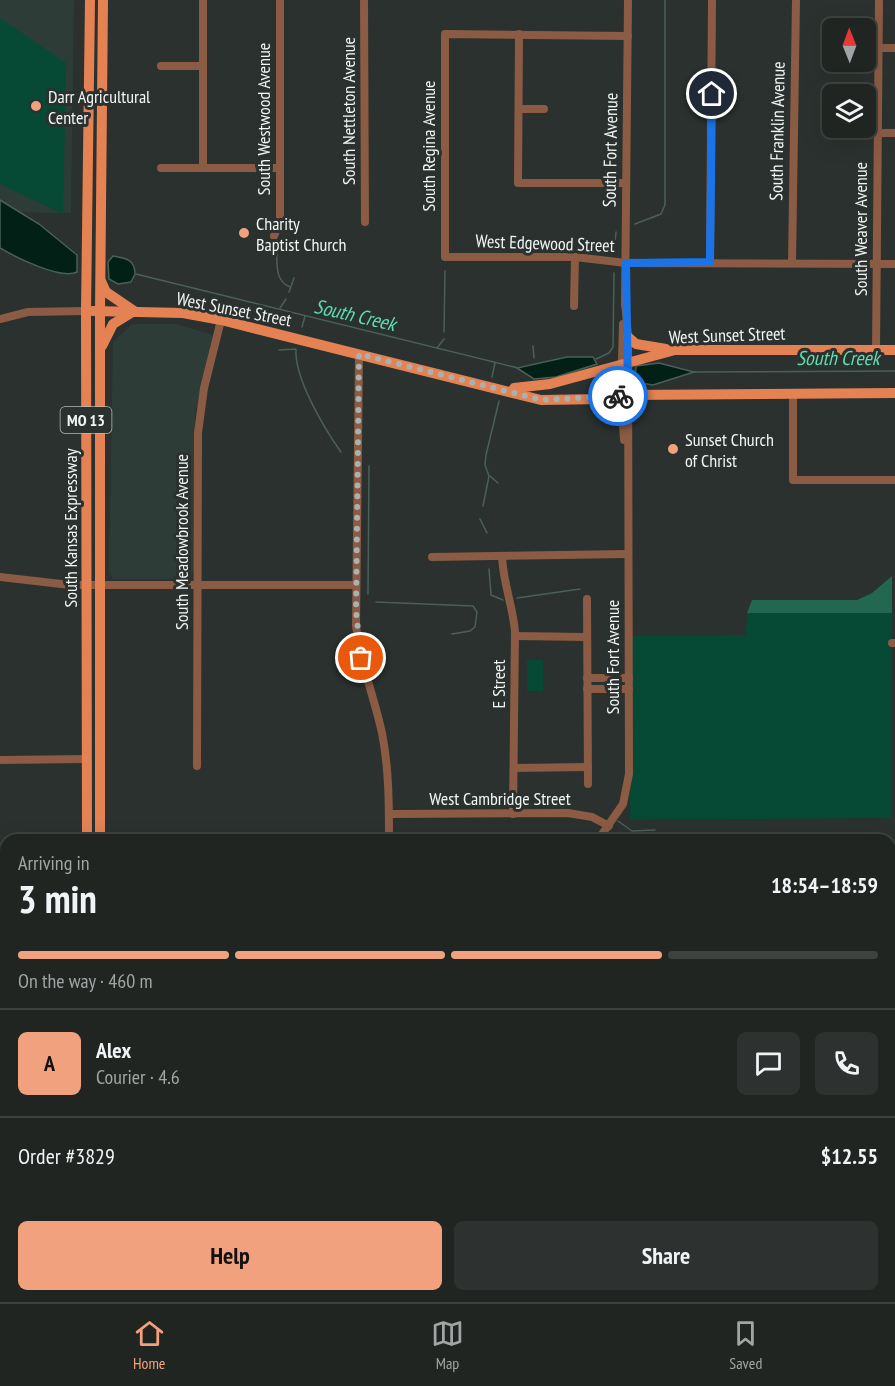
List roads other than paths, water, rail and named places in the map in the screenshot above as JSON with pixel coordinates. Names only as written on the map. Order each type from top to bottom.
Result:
[{"type":"main road","name":"South Kansas Expressway","points":[[87,834],[86,310],[90,0]]},
{"type":"main road","name":"South Kansas Expressway","points":[[100,834],[100,278],[103,0]]},
{"type":"main road","points":[[100,278],[106,292],[134,311],[113,324],[100,351]]},
{"type":"main road","name":"West Sunset Street","points":[[86,310],[183,312],[542,400],[604,399],[625,395],[895,393]]},
{"type":"main road","points":[[628,337],[640,346],[675,350]]},
{"type":"main road","name":"West Sunset Street","points":[[493,387],[525,389],[675,350],[895,350]]},
{"type":"street","points":[[203,0],[204,168]]},
{"type":"street","name":"South Westwood Avenue","points":[[274,236],[280,220],[280,0]]},
{"type":"street","name":"South Nettleton Avenue","points":[[364,0],[365,222]]},
{"type":"street","name":"South Fort Avenue","points":[[603,834],[623,804],[629,784],[625,395],[628,0]]},
{"type":"street","points":[[710,262],[712,0]]},
{"type":"street","name":"South Franklin Avenue","points":[[792,263],[796,0]]},
{"type":"street","name":"South Weaver Avenue","points":[[876,350],[879,0]]},
{"type":"street","name":"South Regina Avenue","points":[[445,257],[445,34],[519,34]]},
{"type":"street","points":[[626,183],[518,183],[519,34],[628,36]]},
{"type":"street","points":[[879,48],[895,48]]},
{"type":"street","points":[[160,66],[203,66]]},
{"type":"street","points":[[519,109],[544,109]]},
{"type":"street","points":[[877,133],[895,133]]},
{"type":"street","points":[[161,168],[280,168]]},
{"type":"street","name":"West Edgewood Street","points":[[445,257],[575,257],[626,263],[895,264]]},
{"type":"street","points":[[574,306],[575,257]]},
{"type":"street","name":"South Fort Avenue","points":[[625,301],[628,337],[625,363]]},
{"type":"street","name":"West Sunset Street","points":[[0,319],[40,311],[86,310]]},
{"type":"street","name":"South Meadowbrook Avenue","points":[[197,766],[199,423],[221,320]]},
{"type":"street","points":[[359,354],[356,585],[358,643],[382,734],[388,776],[389,834]]},
{"type":"street","points":[[793,393],[793,480],[895,480]]},
{"type":"street","points":[[432,557],[628,554]]},
{"type":"street","name":"E Street","points":[[502,556],[503,576],[514,614],[515,636],[513,814]]},
{"type":"street","points":[[0,577],[86,585],[356,585]]},
{"type":"street","points":[[587,599],[588,784]]},
{"type":"street","points":[[515,636],[587,637]]},
{"type":"street","points":[[587,678],[629,678]]},
{"type":"street","points":[[587,689],[629,689]]},
{"type":"street","points":[[0,760],[87,759]]},
{"type":"street","points":[[514,768],[588,767]]},
{"type":"street","name":"West Cambridge Street","points":[[389,814],[581,814],[609,826]]},
{"type":"waterway","points":[[635,224],[661,214],[665,205],[665,0]]},
{"type":"waterway","points":[[614,253],[616,232]]},
{"type":"waterway","points":[[277,246],[279,275],[281,280],[290,287]]},
{"type":"waterway","points":[[444,332],[445,271]]},
{"type":"waterway","points":[[596,359],[609,353],[613,347],[614,273]]},
{"type":"waterway","name":"South Creek","points":[[136,274],[518,368]]},
{"type":"waterway","points":[[289,292],[294,278]]},
{"type":"waterway","points":[[280,308],[286,299]]},
{"type":"waterway","points":[[302,327],[305,316]]},
{"type":"waterway","points":[[437,348],[444,339]]},
{"type":"waterway","points":[[533,346],[534,358]]},
{"type":"waterway","points":[[279,350],[296,349],[300,374],[311,402],[341,452]]},
{"type":"waterway","points":[[492,377],[495,363]]},
{"type":"waterway","name":"South Creek","points":[[692,372],[895,371]]},
{"type":"waterway","points":[[483,506],[489,476],[485,465],[486,455],[499,401]]},
{"type":"waterway","points":[[368,594],[369,466]]},
{"type":"waterway","points":[[490,476],[498,483]]},
{"type":"waterway","points":[[480,519],[487,533]]},
{"type":"waterway","points":[[489,569],[491,595],[503,600]]},
{"type":"waterway","points":[[517,598],[580,589]]},
{"type":"waterway","points":[[376,602],[473,606],[477,612],[475,627],[470,631],[452,634]]},
{"type":"waterway","points":[[618,821],[632,831],[655,830]]},
{"type":"place","name":"Darr Agricultural Center","points":[[36,106]]},
{"type":"place","name":"Charity Baptist Church","points":[[244,233]]},
{"type":"place","name":"Sunset Church of Christ","points":[[673,449]]}]
